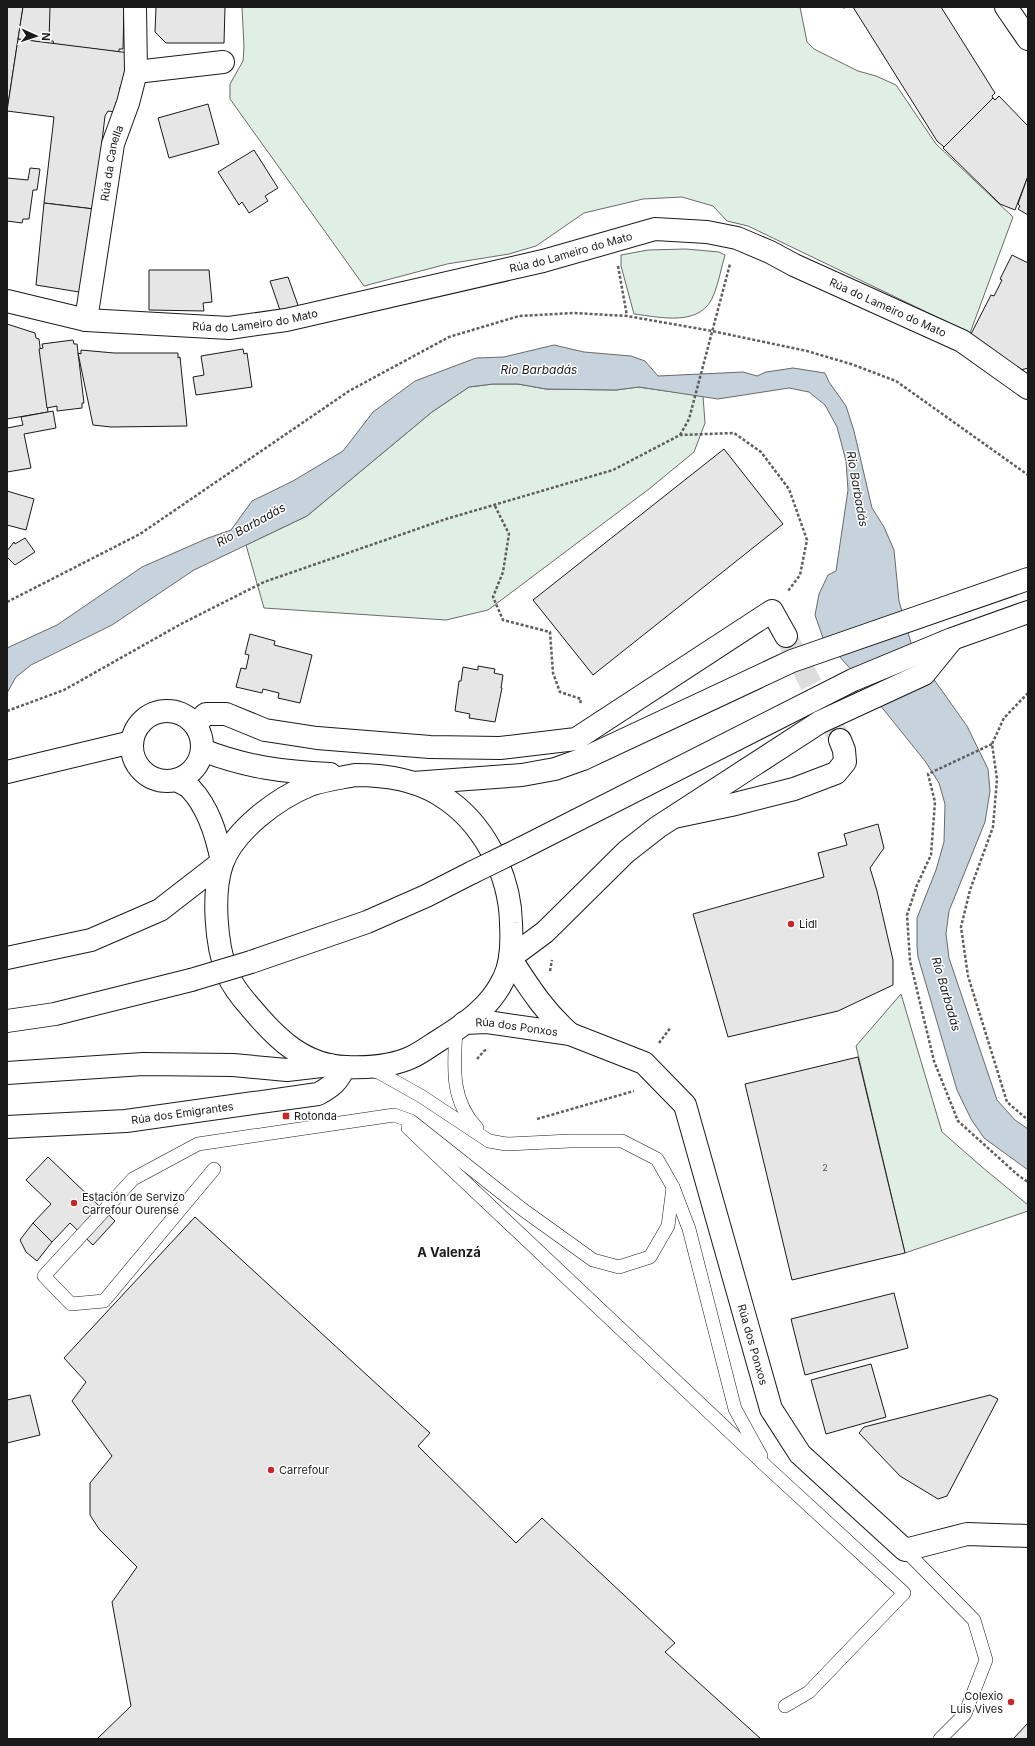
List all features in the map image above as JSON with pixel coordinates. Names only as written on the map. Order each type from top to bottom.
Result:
[{"type":"street","name":"Rúa da Canella","points":[[86,320],[113,144],[128,103],[136,72],[136,7]]},
{"type":"street","points":[[1006,7],[1028,39]]},
{"type":"street","points":[[136,72],[223,62]]},
{"type":"street","name":"Rúa do Lameiro do Mato","points":[[7,301],[86,320],[229,328],[286,320],[535,263],[655,229],[707,232],[736,238],[770,252],[794,265],[962,341],[1027,387]]},
{"type":"street","points":[[413,783],[522,775],[555,769],[583,759],[792,661],[1028,579]]},
{"type":"street","points":[[195,724],[206,714],[226,714],[265,730],[317,738],[430,747],[500,748],[576,739],[772,611],[786,636]]},
{"type":"street","points":[[7,1021],[55,1014],[191,980],[251,962],[367,922],[426,896],[520,850],[853,680],[952,639],[1028,612]]},
{"type":"street","points":[[510,958],[545,932],[626,852],[658,827],[820,722],[924,674],[952,639]]},
{"type":"street","points":[[171,710],[184,715],[195,724],[201,736],[202,750],[198,764],[189,774],[176,780],[162,781],[150,777],[139,768],[132,756],[132,742],[136,729],[145,718],[157,712],[171,710]]},
{"type":"street","points":[[576,739],[583,759]]},
{"type":"street","points":[[674,817],[787,790],[836,773],[845,762],[844,750],[840,740]]},
{"type":"street","points":[[7,772],[132,742]]},
{"type":"street","points":[[7,1073],[143,1064],[233,1065],[287,1070],[390,1064],[414,1056],[460,1027],[486,1006],[505,978],[510,958],[511,903],[503,876],[488,845],[469,817],[440,794],[413,783],[381,775],[355,775],[265,769],[230,761],[202,750]]},
{"type":"street","points":[[7,958],[91,940],[160,910],[222,862],[240,833],[275,803],[311,784],[355,775]]},
{"type":"street","points":[[176,780],[189,787],[210,819],[218,841],[222,862],[217,888],[218,930],[228,974],[244,1000],[268,1029],[287,1046],[305,1057],[346,1066]]},
{"type":"street","name":"Rúa dos Ponxos","points":[[510,958],[539,1003],[552,1018],[570,1034]]},
{"type":"street","name":"Rúa dos Ponxos","points":[[460,1027],[487,1022],[570,1034],[644,1063],[685,1105],[771,1409],[800,1454],[905,1550]]},
{"type":"street","name":"Rúa dos Emigrantes","points":[[7,1127],[126,1121],[318,1094],[330,1087],[340,1077],[346,1066]]},
{"type":"street","points":[[905,1550],[967,1534],[1028,1536]]},
{"type":"lane","points":[[460,1027],[455,1084],[457,1095],[463,1111],[489,1141]]},
{"type":"lane","points":[[346,1066],[380,1073],[421,1096],[489,1141],[506,1144],[570,1141],[622,1141],[657,1159],[673,1187],[689,1229],[735,1409],[767,1467]]},
{"type":"lane","points":[[214,1169],[104,1301],[71,1304],[44,1276],[133,1179],[198,1144],[394,1115],[411,1121],[522,1209],[593,1260],[619,1267],[650,1257],[668,1226],[673,1187]]},
{"type":"lane","points":[[394,1115],[767,1467],[904,1593],[809,1692],[785,1706]]},
{"type":"lane","points":[[905,1550],[974,1620],[986,1660],[965,1714],[940,1739]]},
{"type":"path","points":[[680,435],[689,419],[736,238]]},
{"type":"path","points":[[622,287],[627,316]]},
{"type":"path","points":[[7,602],[140,534],[349,391],[449,337],[519,316],[574,313],[627,316],[712,331],[807,351],[851,364],[896,381],[1028,475]]},
{"type":"path","points":[[7,712],[64,690],[181,624],[264,582],[446,520],[613,470],[680,435],[734,433],[761,452],[789,490],[807,540],[800,575],[772,611]]},
{"type":"path","points":[[495,506],[509,534],[503,572],[493,597],[503,620],[550,632],[553,673],[560,692],[581,699],[576,739]]},
{"type":"path","points":[[1028,692],[1004,718],[992,744],[997,779],[993,827],[970,890],[961,927],[968,976],[1007,1102],[1028,1120]]},
{"type":"path","points":[[992,744],[928,774],[935,802],[931,855],[917,885],[906,915],[910,961],[934,1061],[958,1121],[1019,1176],[1028,1182]]},
{"type":"path","points":[[539,1003],[554,983],[549,974],[558,946],[545,932]]},
{"type":"path","points":[[533,1143],[529,1122],[634,1091],[644,1063],[671,1027]]},
{"type":"path","points":[[455,1084],[470,1086],[470,1071],[477,1058],[484,1051],[490,1048]]},
{"type":"green space","points":[[242,7],[800,7],[807,42],[814,49],[858,71],[876,76],[896,85],[936,144],[1013,217],[970,333],[748,226],[727,221],[713,206],[682,197],[643,199],[584,213],[536,246],[509,254],[447,264],[364,286],[230,99],[230,84],[243,61],[244,47]]},
{"type":"green space","points":[[686,249],[719,252],[725,255],[716,289],[708,305],[700,312],[679,318],[634,314],[621,266],[621,255],[648,250]]},
{"type":"green space","points":[[493,384],[518,384],[546,389],[616,390],[638,387],[703,396],[705,423],[694,452],[649,489],[488,610],[446,620],[264,608],[246,545],[307,516],[432,412],[469,387]]},
{"type":"green space","points":[[901,994],[942,1132],[1028,1205],[1028,1211],[905,1253],[856,1046]]},
{"type":"water","points":[[554,345],[584,352],[631,356],[645,361],[658,376],[743,372],[757,376],[766,372],[793,368],[825,373],[829,382],[846,406],[854,431],[872,508],[884,527],[894,550],[899,601],[913,650],[967,726],[988,769],[990,791],[985,822],[949,911],[946,934],[949,958],[997,1100],[1015,1120],[1028,1129],[1028,1170],[984,1138],[971,1119],[957,1090],[918,957],[917,918],[936,870],[944,842],[945,804],[939,783],[925,761],[855,674],[823,638],[815,615],[819,594],[828,575],[836,571],[848,490],[846,461],[837,427],[825,405],[809,392],[789,388],[718,399],[639,387],[616,390],[546,389],[518,384],[493,384],[469,387],[432,412],[307,516],[194,570],[112,625],[31,665],[16,677],[7,693],[7,648],[57,625],[142,567],[208,538],[231,530],[252,501],[293,481],[343,451],[373,412],[415,381],[476,358],[504,357]]},
{"type":"building","points":[[7,7],[23,7],[7,111]]},
{"type":"building","points":[[23,7],[54,7],[54,44],[18,39]]},
{"type":"building","points":[[50,7],[124,7],[123,49],[119,49],[119,52],[54,44],[53,41],[49,41]]},
{"type":"building","points":[[156,7],[225,7],[224,43],[166,43],[155,32]]},
{"type":"building","points":[[853,7],[941,7],[995,93],[992,96],[993,98],[944,147],[937,141]]},
{"type":"building","points":[[18,39],[130,53],[126,88],[120,87],[118,102],[116,102],[114,112],[108,111],[105,116],[94,209],[44,203],[54,117],[7,111]]},
{"type":"building","points":[[999,96],[1028,126],[1028,176],[1015,210],[1000,204],[943,148],[993,98],[995,100]]},
{"type":"building","points":[[208,104],[219,144],[169,158],[158,118]]},
{"type":"building","points":[[254,150],[278,188],[265,196],[268,201],[249,213],[242,202],[239,205],[218,172]]},
{"type":"building","points":[[30,168],[40,169],[37,190],[33,190],[29,219],[23,219],[22,223],[7,221],[7,178],[28,180]]},
{"type":"building","points":[[1028,176],[1028,215],[1018,209],[1020,206],[1018,204]]},
{"type":"building","points":[[44,203],[94,209],[86,285],[79,292],[36,285]]},
{"type":"building","points":[[1012,255],[1028,263],[1028,368],[1021,370],[972,340],[974,336],[971,334],[991,295],[994,296],[1002,280],[1000,279]]},
{"type":"building","points":[[149,270],[209,270],[212,302],[203,303],[204,311],[149,310]]},
{"type":"building","points":[[288,277],[299,308],[281,313],[270,281]]},
{"type":"building","points":[[7,324],[35,333],[36,338],[39,339],[48,412],[7,419]]},
{"type":"building","points":[[73,340],[74,344],[77,344],[84,403],[82,403],[82,408],[57,411],[57,406],[47,408],[39,349],[43,348],[42,344]]},
{"type":"building","points":[[243,349],[244,354],[247,353],[252,387],[196,395],[193,377],[204,375],[201,356]]},
{"type":"building","points":[[81,350],[114,353],[178,353],[178,358],[180,357],[187,426],[111,427],[93,425],[78,353],[81,354]]},
{"type":"building","points":[[53,411],[56,428],[24,434],[31,468],[7,472],[7,428],[23,425],[21,417]]},
{"type":"building","points":[[724,449],[783,524],[593,675],[533,600]]},
{"type":"building","points":[[7,491],[34,499],[26,530],[7,525]]},
{"type":"building","points":[[25,538],[35,552],[15,565],[7,557],[7,551],[14,542],[15,544]]},
{"type":"building","points":[[250,634],[275,641],[274,645],[312,655],[300,703],[278,698],[279,693],[263,689],[262,693],[236,687],[241,668],[246,669],[249,655],[245,654]]},
{"type":"building","points":[[478,666],[495,669],[494,673],[503,675],[495,722],[469,718],[470,714],[455,711],[459,681],[461,681],[463,667],[478,670]]},
{"type":"building","name":"Lidl","points":[[878,824],[884,848],[870,868],[877,891],[893,960],[893,985],[838,1011],[728,1037],[693,914],[824,877],[818,853],[847,845],[844,834]]},
{"type":"building","points":[[858,1057],[905,1253],[792,1280],[745,1084]]},
{"type":"building","points":[[48,1157],[115,1221],[93,1245],[70,1223],[52,1242],[33,1223],[51,1204],[26,1180]]},
{"type":"building","name":"Carrefour","points":[[195,1217],[430,1433],[418,1446],[516,1543],[542,1518],[675,1643],[665,1652],[761,1739],[97,1739],[131,1706],[112,1602],[137,1567],[99,1529],[90,1515],[90,1483],[112,1456],[72,1401],[86,1382],[64,1358]]},
{"type":"building","points":[[33,1223],[52,1242],[37,1261],[26,1252],[20,1240]]},
{"type":"building","points":[[894,1293],[908,1348],[805,1375],[791,1319]]},
{"type":"building","points":[[871,1364],[886,1417],[826,1434],[811,1380]]},
{"type":"building","points":[[30,1395],[40,1435],[7,1443],[7,1400]]},
{"type":"building","points":[[990,1395],[998,1399],[947,1496],[938,1499],[900,1476],[859,1433],[864,1427]]},
{"type":"building","points":[[1028,1723],[1028,1739],[1013,1739]]},
{"type":"tunnel","points":[[786,636],[840,740]]},
{"type":"place","name":"Lidl","points":[[791,924]]},
{"type":"place","name":"Rotonda","points":[[286,1116]]},
{"type":"place","name":"Estación de Servizo Carrefour Ourense","points":[[74,1203]]},
{"type":"place","name":"Carrefour","points":[[271,1470]]},
{"type":"place","name":"Colexio Luis Vives","points":[[1011,1702]]},
{"type":"district","name":"A Valenzá","points":[[449,1252]]},
{"type":"water label","name":"Rio Barbadás","points":[[539,370]]},
{"type":"water label","name":"Rio Barbadás","points":[[857,489]]},
{"type":"water label","name":"Rio Barbadás","points":[[251,525]]},
{"type":"water label","name":"Río Barbadás","points":[[946,994]]}]
